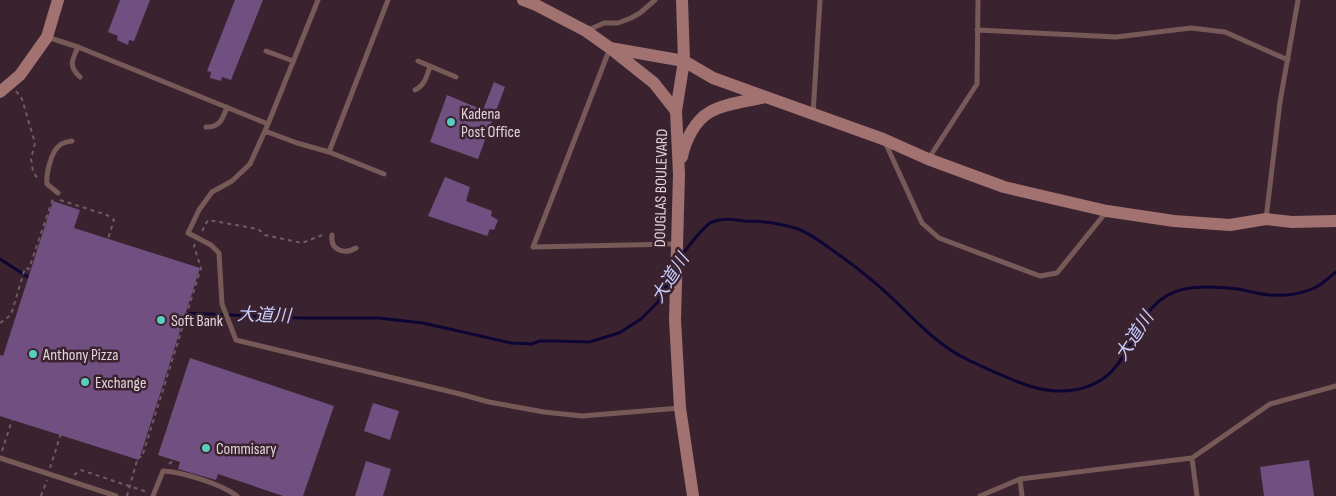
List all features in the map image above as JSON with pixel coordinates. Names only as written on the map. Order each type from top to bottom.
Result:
[{"type":"street","points":[[0,92],[20,75],[47,37],[58,0]]},
{"type":"street","points":[[523,0],[586,31],[610,48],[654,84],[676,110]]},
{"type":"street","name":"DOUGLAS BOULEVARD","points":[[682,0],[684,61],[676,110],[679,174],[674,320],[680,408],[693,496]]},
{"type":"street","points":[[610,48],[684,61],[713,78],[883,139],[928,159],[1004,187],[1107,211],[1174,221],[1230,225],[1266,219],[1292,222],[1336,222]]},
{"type":"street","points":[[679,174],[684,144],[699,121],[710,112],[766,97]]},
{"type":"lane","points":[[318,0],[250,164],[232,181],[212,192],[198,210],[188,233],[211,245],[219,253],[222,304],[236,340],[489,402],[544,412],[582,416],[680,408]]},
{"type":"lane","points":[[329,152],[388,0]]},
{"type":"lane","points":[[586,31],[604,23],[618,23],[631,18],[655,0]]},
{"type":"lane","points":[[813,114],[820,0]]},
{"type":"lane","points":[[928,159],[977,84],[978,0]]},
{"type":"lane","points":[[1266,219],[1280,102],[1298,0]]},
{"type":"lane","points":[[977,30],[1116,37],[1190,28],[1225,32],[1288,60]]},
{"type":"lane","points":[[47,37],[78,47],[268,124]]},
{"type":"lane","points":[[78,47],[71,65],[73,71],[80,77]]},
{"type":"lane","points":[[610,48],[533,248],[676,244]]},
{"type":"lane","points":[[266,51],[293,61]]},
{"type":"lane","points":[[418,61],[456,77]]},
{"type":"lane","points":[[415,90],[425,81],[430,66]]},
{"type":"lane","points":[[206,126],[213,127],[218,124],[227,107]]},
{"type":"lane","points":[[265,131],[329,152],[384,174]]},
{"type":"lane","points":[[883,139],[922,223],[933,233],[939,238],[1040,276],[1057,273],[1107,211]]},
{"type":"lane","points":[[56,192],[47,184],[53,152],[60,144],[72,141]]},
{"type":"lane","points":[[330,234],[335,247],[341,252],[346,253],[356,248]]},
{"type":"lane","points":[[980,496],[1020,479],[1192,458],[1270,404],[1336,386]]},
{"type":"lane","points":[[0,458],[116,496]]},
{"type":"lane","points":[[1192,458],[1197,496]]},
{"type":"lane","points":[[150,494],[163,471],[173,472],[226,488],[237,496]]},
{"type":"lane","points":[[1020,479],[1022,496]]},
{"type":"path","points":[[0,323],[11,315],[25,268],[29,269],[56,192]]},
{"type":"path","points":[[127,496],[138,457],[142,457],[201,268],[194,246],[208,220],[258,229],[265,235],[302,243],[330,234]]},
{"type":"path","points":[[2,452],[12,420]]},
{"type":"path","points":[[42,496],[63,428]]},
{"type":"path","points":[[163,465],[169,464],[174,460]]},
{"type":"path","points":[[66,473],[74,475],[81,470],[150,494]]},
{"type":"building","points":[[120,0],[150,0],[134,41],[129,40],[128,45],[117,40],[118,36],[108,32]]},
{"type":"building","points":[[235,0],[263,0],[231,80],[222,77],[221,81],[210,78],[211,72],[207,71]]},
{"type":"building","points":[[494,82],[505,87],[478,159],[430,142],[447,95],[483,110]]},
{"type":"building","points":[[445,177],[470,187],[466,201],[492,211],[491,216],[498,220],[494,230],[490,229],[487,236],[428,216]]},
{"type":"building","points":[[53,201],[80,210],[74,228],[200,268],[139,460],[0,416],[0,355],[3,356]]},
{"type":"building","points":[[190,358],[334,406],[303,496],[283,496],[218,474],[216,480],[178,469],[180,462],[158,455]]},
{"type":"building","points":[[373,403],[399,411],[390,440],[364,431]]},
{"type":"building","points":[[1309,460],[1314,496],[1264,496],[1260,467]]},
{"type":"building","points":[[366,461],[391,469],[383,496],[355,496]]},
{"type":"waterway","name":"大道川","points":[[682,255],[706,226],[719,220],[765,222],[798,229],[817,239],[864,274],[928,333],[954,352],[1014,381],[1055,391],[1089,386],[1107,375],[1120,361],[1150,310],[1164,297],[1184,289],[1204,287],[1238,289],[1271,295],[1293,294],[1317,287],[1336,272]]},
{"type":"waterway","name":"大道川","points":[[0,259],[31,279]]},
{"type":"waterway","name":"大道川","points":[[182,313],[301,318],[378,318],[423,323],[511,343],[531,344],[540,341],[589,342],[619,333],[641,319],[658,302],[671,276]]},
{"type":"place","name":"Kadena Post Office","points":[[451,122]]},
{"type":"place","name":"Soft Bank","points":[[161,320]]},
{"type":"place","name":"Anthony Pizza","points":[[33,354]]},
{"type":"place","name":"Exchange","points":[[85,382]]},
{"type":"place","name":"Commisary","points":[[206,448]]}]
